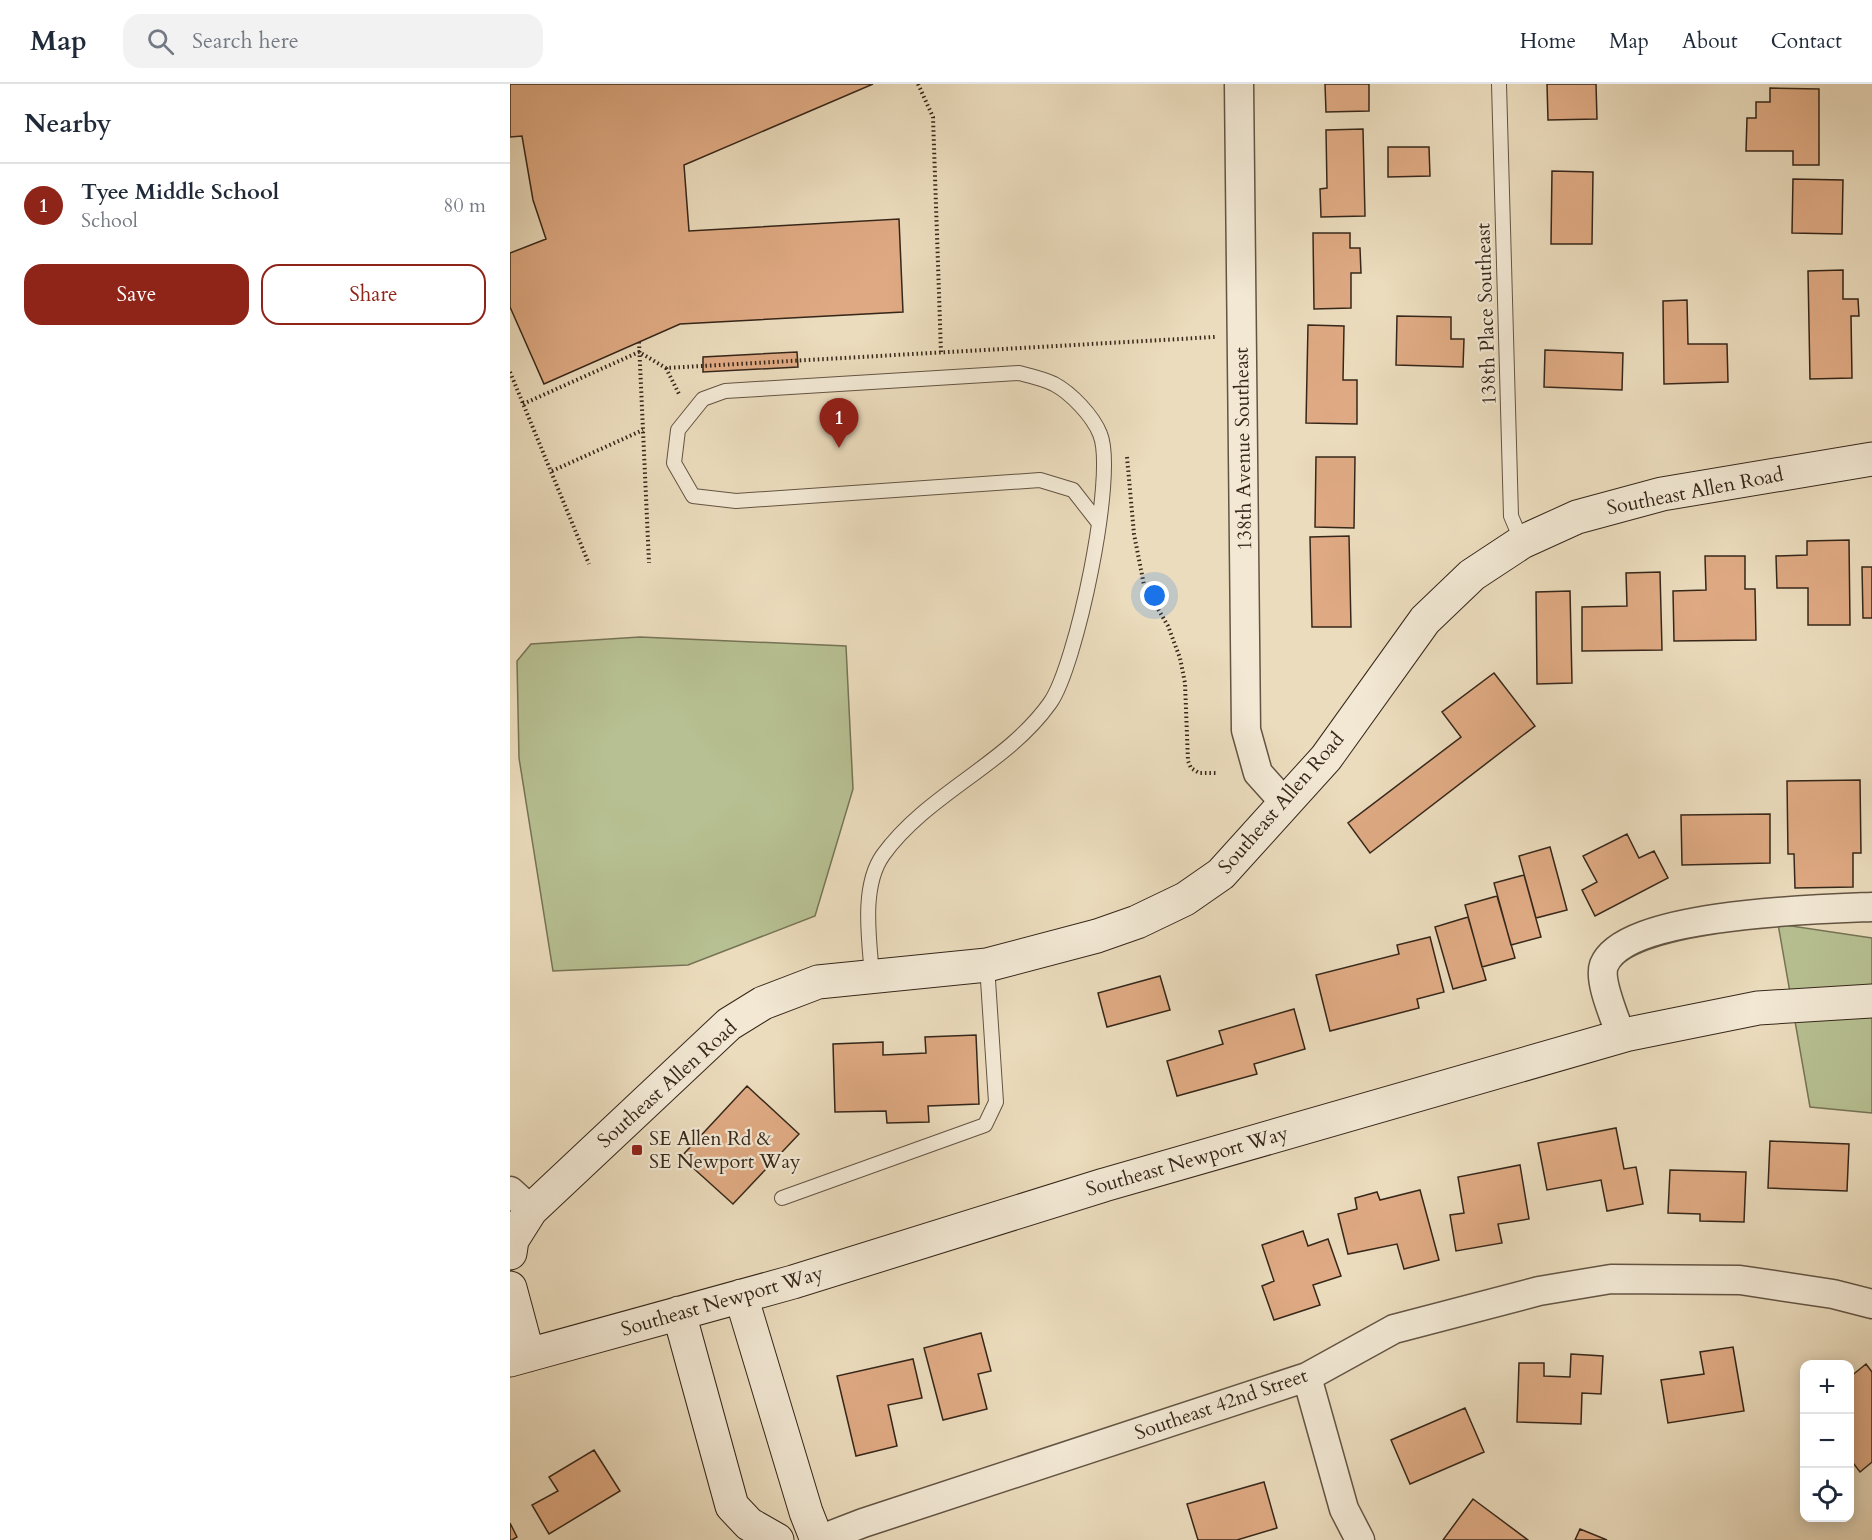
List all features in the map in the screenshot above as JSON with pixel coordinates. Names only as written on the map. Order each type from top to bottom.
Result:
[{"type":"street","name":"138th Avenue Southeast","points":[[1239,84],[1246,730],[1258,773],[1284,802]]},
{"type":"street","name":"Southeast Allen Road","points":[[510,1253],[520,1201],[729,1024],[763,1003],[818,982],[987,965],[1097,936],[1137,922],[1185,899],[1221,874],[1326,758],[1425,620],[1472,575],[1522,542],[1577,517],[1662,494],[1872,459]]},
{"type":"street","points":[[1621,1036],[1604,983],[1604,966],[1619,948],[1679,924],[1780,911],[1872,907]]},
{"type":"street","name":"Southeast Newport Way","points":[[519,1357],[741,1296],[1104,1185],[1621,1036],[1758,1008],[1872,1001]]},
{"type":"street","name":"Southeast 42nd Street","points":[[818,1540],[863,1523],[1307,1377],[1394,1329],[1539,1291],[1611,1279],[1740,1280],[1833,1294],[1872,1304]]},
{"type":"street","points":[[510,1288],[519,1357]]},
{"type":"street","points":[[741,1296],[803,1501],[818,1540]]},
{"type":"street","points":[[679,1313],[732,1506],[729,1540]]},
{"type":"street","points":[[1307,1377],[1344,1509],[1360,1540]]},
{"type":"street","points":[[732,1506],[748,1524],[777,1540]]},
{"type":"lane","name":"138th Place Southeast","points":[[1499,84],[1511,516],[1522,542]]},
{"type":"lane","points":[[872,975],[868,896],[882,856],[920,815],[1018,740],[1051,701],[1068,665],[1096,548],[1105,470],[1100,434],[1082,408],[1055,384],[1019,373],[725,391],[703,399],[678,430],[674,463],[693,496],[735,501],[1040,480],[1073,490],[1098,522]]},
{"type":"lane","points":[[782,1198],[985,1125],[996,1102],[987,965]]},
{"type":"path","points":[[918,84],[933,117],[941,353]]},
{"type":"path","points":[[666,368],[1194,338]]},
{"type":"path","points":[[639,342],[649,563]]},
{"type":"path","points":[[639,352],[666,368],[679,394]]},
{"type":"path","points":[[523,404],[639,352]]},
{"type":"path","points":[[510,372],[589,564]]},
{"type":"path","points":[[552,471],[643,430]]},
{"type":"path","points":[[1127,455],[1134,534],[1143,585],[1168,626],[1180,658],[1185,683],[1188,761],[1191,768],[1199,773],[1217,773]]},
{"type":"green space","points":[[640,637],[846,646],[853,789],[815,916],[688,965],[553,971],[519,758],[517,661],[531,644]]},
{"type":"green space","points":[[1778,924],[1872,938],[1872,1113],[1810,1107]]},
{"type":"building","points":[[510,84],[873,84],[684,165],[689,231],[899,219],[903,312],[680,324],[544,384],[510,307],[510,253],[546,239],[533,200],[522,136],[510,137]]},
{"type":"building","points":[[1325,84],[1369,84],[1369,111],[1326,112]]},
{"type":"building","points":[[1547,84],[1596,84],[1597,119],[1548,120]]},
{"type":"building","points":[[1770,88],[1819,89],[1819,165],[1793,165],[1793,151],[1746,151],[1747,118],[1756,118],[1756,102],[1770,102]]},
{"type":"building","points":[[1363,129],[1365,216],[1321,217],[1320,189],[1327,188],[1326,130]]},
{"type":"building","points":[[1388,147],[1429,147],[1430,176],[1388,177]]},
{"type":"building","points":[[1552,171],[1593,172],[1592,244],[1551,244]]},
{"type":"building","points":[[1793,179],[1843,180],[1842,234],[1792,233]]},
{"type":"building","points":[[1313,233],[1350,233],[1350,248],[1360,248],[1361,273],[1351,273],[1351,308],[1314,309]]},
{"type":"building","points":[[1843,270],[1843,299],[1858,299],[1859,316],[1851,316],[1852,378],[1810,379],[1808,271]]},
{"type":"building","points":[[1687,300],[1688,344],[1727,344],[1728,382],[1664,384],[1663,301]]},
{"type":"building","points":[[1397,316],[1451,317],[1451,339],[1464,339],[1463,367],[1396,365]]},
{"type":"building","points":[[1308,325],[1344,326],[1343,380],[1357,380],[1357,424],[1306,423]]},
{"type":"building","points":[[1545,350],[1623,353],[1622,390],[1544,387]]},
{"type":"building","points":[[797,352],[798,367],[703,372],[703,357]]},
{"type":"building","points":[[1316,457],[1355,457],[1354,528],[1315,527]]},
{"type":"building","points":[[1349,536],[1351,627],[1312,627],[1310,537]]},
{"type":"building","points":[[1849,540],[1850,625],[1808,625],[1808,588],[1777,588],[1776,556],[1807,555],[1807,541]]},
{"type":"building","points":[[1705,556],[1745,556],[1745,589],[1755,589],[1756,640],[1674,641],[1673,591],[1706,590]]},
{"type":"building","points":[[1862,567],[1872,567],[1872,618],[1863,618]]},
{"type":"building","points":[[1660,572],[1662,650],[1582,651],[1582,607],[1627,606],[1626,573]]},
{"type":"building","points":[[1570,591],[1572,683],[1537,684],[1536,592]]},
{"type":"building","points":[[1494,673],[1535,726],[1370,853],[1348,823],[1461,737],[1442,712]]},
{"type":"building","points":[[1860,780],[1861,853],[1853,853],[1853,887],[1795,888],[1794,854],[1788,854],[1787,781]]},
{"type":"building","points":[[1770,814],[1770,863],[1682,865],[1681,815]]},
{"type":"building","points":[[1627,834],[1639,858],[1654,851],[1668,878],[1595,916],[1582,890],[1597,882],[1583,856]]},
{"type":"building","points":[[1550,847],[1567,910],[1536,918],[1519,856]]},
{"type":"building","points":[[1524,875],[1541,937],[1511,945],[1494,883]]},
{"type":"building","points":[[1497,896],[1515,958],[1482,967],[1465,905]]},
{"type":"building","points":[[1468,917],[1486,980],[1453,989],[1435,927]]},
{"type":"building","points":[[1430,937],[1444,992],[1417,999],[1419,1008],[1330,1031],[1316,975],[1399,954],[1397,945]]},
{"type":"building","points":[[1160,976],[1170,1010],[1107,1027],[1098,993]]},
{"type":"building","points":[[1294,1009],[1305,1049],[1254,1064],[1257,1074],[1177,1096],[1167,1061],[1223,1044],[1219,1031]]},
{"type":"building","points":[[976,1035],[979,1104],[928,1106],[929,1122],[887,1123],[886,1111],[835,1112],[833,1044],[883,1042],[883,1055],[926,1053],[925,1037]]},
{"type":"building","points":[[747,1086],[799,1134],[733,1204],[681,1157]]},
{"type":"building","points":[[1616,1128],[1624,1169],[1636,1167],[1643,1204],[1607,1211],[1601,1180],[1547,1190],[1538,1143]]},
{"type":"building","points":[[1770,1141],[1849,1144],[1847,1191],[1768,1188]]},
{"type":"building","points":[[1520,1165],[1529,1219],[1498,1224],[1502,1243],[1456,1251],[1450,1215],[1464,1213],[1458,1177]]},
{"type":"building","points":[[1670,1170],[1746,1172],[1744,1222],[1700,1221],[1700,1214],[1668,1213]]},
{"type":"building","points":[[1420,1190],[1439,1260],[1404,1269],[1397,1244],[1348,1254],[1338,1214],[1357,1209],[1355,1198],[1377,1192],[1380,1200]]},
{"type":"building","points":[[1303,1231],[1308,1246],[1328,1239],[1341,1276],[1313,1285],[1320,1305],[1274,1320],[1262,1286],[1274,1281],[1262,1245]]},
{"type":"building","points":[[981,1333],[991,1371],[978,1374],[987,1409],[943,1420],[924,1348]]},
{"type":"building","points":[[1733,1347],[1744,1411],[1668,1423],[1661,1380],[1704,1374],[1700,1352]]},
{"type":"building","points":[[1571,1354],[1603,1356],[1601,1394],[1582,1393],[1581,1424],[1517,1422],[1519,1363],[1544,1363],[1544,1376],[1570,1377]]},
{"type":"building","points":[[913,1359],[922,1398],[888,1405],[897,1446],[856,1456],[837,1376]]},
{"type":"building","points":[[1866,1364],[1872,1372],[1872,1462],[1860,1472],[1854,1464],[1854,1374]]},
{"type":"building","points":[[1465,1408],[1484,1452],[1410,1484],[1391,1440]]},
{"type":"building","points":[[594,1450],[620,1491],[549,1534],[532,1505],[558,1491],[549,1477]]},
{"type":"building","points":[[1264,1482],[1277,1528],[1237,1540],[1198,1540],[1187,1504]]},
{"type":"building","points":[[1473,1499],[1528,1540],[1443,1540]]},
{"type":"building","points":[[510,1523],[517,1537],[512,1540],[510,1540]]},
{"type":"building","points":[[1580,1529],[1607,1540],[1575,1540]]},
{"type":"place","name":"Tyee Middle School","points":[[839,448]]},
{"type":"place","name":"SE Allen Rd & SE Newport Way","points":[[637,1150]]}]
